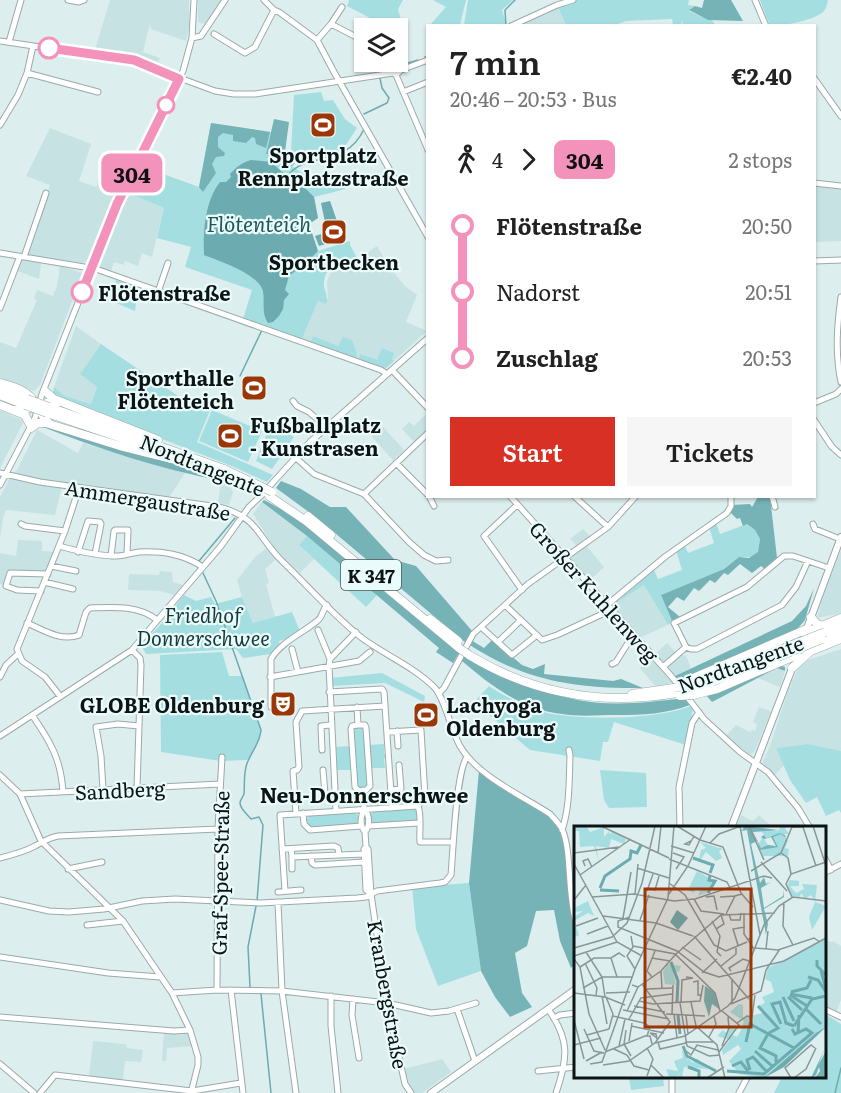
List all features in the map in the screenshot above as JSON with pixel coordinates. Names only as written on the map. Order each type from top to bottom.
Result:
[{"type":"highway","points":[[3,390],[35,393],[45,389]]},
{"type":"highway","name":"K 347","points":[[45,389],[50,397],[60,402],[152,438],[177,452]]},
{"type":"highway","name":"Nordtangente","points":[[3,390],[26,402],[265,491]]},
{"type":"highway","points":[[24,391],[30,395],[44,418],[50,423]]},
{"type":"highway","points":[[14,410],[27,410],[49,402],[60,402]]},
{"type":"highway","points":[[0,405],[25,415],[29,428],[38,423],[50,423]]},
{"type":"highway","name":"Nordtangente","points":[[48,410],[224,469],[265,491],[317,523],[470,653],[520,675],[562,688],[605,694],[654,694]]},
{"type":"highway","name":"K 347","points":[[50,423],[120,446],[176,460],[185,460]]},
{"type":"highway","points":[[811,617],[823,632]]},
{"type":"highway","points":[[806,631],[823,632],[841,618]]},
{"type":"highway","name":"Nordtangente","points":[[688,688],[736,668],[779,657],[823,632],[841,625]]},
{"type":"highway","name":"K 347","points":[[797,655],[779,657],[717,689],[688,688],[676,691],[659,688],[654,694],[664,699],[676,691],[688,688],[806,631]]},
{"type":"highway","name":"Nordtangente","points":[[823,632],[841,632]]},
{"type":"highway","points":[[792,636],[811,651]]},
{"type":"highway","points":[[779,657],[791,670],[811,651],[841,639]]},
{"type":"main road","points":[[732,826],[841,538]]},
{"type":"main road","points":[[431,1093],[574,990]]},
{"type":"street","points":[[9,42],[21,0]]},
{"type":"street","points":[[68,0],[81,2],[84,0]]},
{"type":"street","points":[[0,485],[3,473],[29,428],[38,407],[117,204],[179,79],[192,38],[194,0]]},
{"type":"street","points":[[192,38],[199,38],[225,0]]},
{"type":"street","points":[[264,0],[274,10],[317,40],[426,233]]},
{"type":"street","points":[[516,24],[573,0]]},
{"type":"street","points":[[755,0],[765,24]]},
{"type":"street","points":[[317,40],[342,7]]},
{"type":"street","points":[[214,34],[245,53],[255,47],[274,10]]},
{"type":"street","points":[[331,24],[354,36]]},
{"type":"street","points":[[0,41],[134,60],[215,91],[245,95],[390,73],[396,75],[426,143]]},
{"type":"street","points":[[0,123],[18,95],[27,73],[33,46]]},
{"type":"street","points":[[396,75],[426,61]]},
{"type":"street","points":[[27,73],[98,92]]},
{"type":"street","points":[[816,82],[841,116]]},
{"type":"street","points":[[403,92],[426,83]]},
{"type":"street","points":[[816,183],[841,186]]},
{"type":"street","points":[[0,308],[46,193]]},
{"type":"street","points":[[0,253],[91,268],[390,372],[426,406]]},
{"type":"street","points":[[816,261],[841,260]]},
{"type":"street","points":[[158,292],[168,263]]},
{"type":"street","points":[[841,297],[836,360],[841,382]]},
{"type":"street","points":[[0,736],[132,650],[295,457],[426,340]]},
{"type":"street","points":[[816,402],[836,394],[841,389]]},
{"type":"street","points":[[422,402],[426,399]]},
{"type":"street","points":[[293,401],[326,427]]},
{"type":"street","points":[[816,423],[832,447],[841,455]]},
{"type":"street","points":[[364,494],[426,435]]},
{"type":"street","points":[[295,457],[314,474],[364,494],[369,502],[416,549],[436,561],[448,560]]},
{"type":"street","points":[[396,463],[426,494]]},
{"type":"street","name":"Ammergaustraße","points":[[3,473],[40,482],[219,507],[244,516],[256,527],[278,557],[356,632],[432,685],[439,693]]},
{"type":"street","points":[[60,696],[45,677],[22,662],[18,654],[19,644],[65,531],[79,488]]},
{"type":"street","points":[[429,498],[434,506]]},
{"type":"street","name":"Großer Kuhlenweg","points":[[512,498],[663,667],[699,712],[728,741],[768,772],[798,808],[809,826]]},
{"type":"street","points":[[575,498],[608,527]]},
{"type":"street","points":[[574,914],[566,843],[562,830],[550,814],[488,775],[467,757],[454,735],[439,693],[444,688],[467,644],[481,627],[522,590],[608,527],[634,498]]},
{"type":"street","points":[[505,605],[542,640],[557,635],[609,608],[666,556],[727,513],[731,506],[731,498]]},
{"type":"street","points":[[773,498],[775,507]]},
{"type":"street","points":[[517,505],[484,536],[522,590]]},
{"type":"street","points":[[78,552],[88,521],[100,522],[95,554]]},
{"type":"street","points":[[21,524],[65,531]]},
{"type":"street","points":[[813,524],[815,529],[841,538]]},
{"type":"street","points":[[111,556],[116,530],[128,530],[127,554]]},
{"type":"street","points":[[59,546],[78,552],[111,556],[144,552],[173,554],[189,558],[202,567]]},
{"type":"street","points":[[808,561],[793,592],[777,608],[697,649],[686,647],[674,623],[747,587],[784,556],[790,555],[808,561],[829,568]]},
{"type":"street","points":[[51,566],[76,571]]},
{"type":"street","points":[[41,591],[17,590],[6,586],[10,573],[48,574]]},
{"type":"street","points":[[44,582],[73,589]]},
{"type":"street","points":[[271,707],[269,663],[274,654],[320,620],[327,605]]},
{"type":"street","points":[[27,623],[53,635],[74,637],[79,635],[86,612],[90,608],[140,610],[157,620]]},
{"type":"street","points":[[498,642],[521,620]]},
{"type":"street","points":[[481,627],[512,655],[537,635]]},
{"type":"street","points":[[318,630],[330,659],[330,725],[336,811]]},
{"type":"street","points":[[330,659],[356,632]]},
{"type":"street","points":[[612,664],[616,662],[633,635]]},
{"type":"street","points":[[663,667],[686,647]]},
{"type":"street","points":[[292,649],[298,672]]},
{"type":"street","points":[[132,650],[141,661],[137,788]]},
{"type":"street","points":[[270,677],[359,661],[370,652]]},
{"type":"street","points":[[0,677],[6,665],[18,654]]},
{"type":"street","points":[[329,692],[382,689],[384,692],[392,808]]},
{"type":"street","points":[[296,814],[293,771],[298,767],[296,722],[302,711],[385,706]]},
{"type":"street","points":[[357,707],[358,724]]},
{"type":"street","points":[[680,826],[679,787],[692,723],[699,712]]},
{"type":"street","points":[[32,715],[60,762],[63,792]]},
{"type":"street","points":[[103,790],[96,727],[118,724],[140,726]]},
{"type":"street","points":[[358,724],[365,725],[367,737],[370,786],[369,789],[363,790],[356,790],[354,778],[351,729],[352,726],[358,724]]},
{"type":"street","points":[[322,750],[321,726],[330,725]]},
{"type":"street","points":[[301,890],[282,891],[280,815],[418,806],[425,797],[421,730],[387,732]]},
{"type":"street","points":[[397,731],[398,746]]},
{"type":"street","points":[[562,830],[568,798],[569,750]]},
{"type":"street","name":"Graf-Spee-Straße","points":[[217,990],[218,829],[222,757]]},
{"type":"street","points":[[0,900],[62,912],[152,900],[278,903],[366,897],[377,891],[445,882],[451,875],[463,762],[467,757]]},
{"type":"street","points":[[391,790],[400,789],[399,765]]},
{"type":"street","points":[[323,770],[325,794],[334,794]]},
{"type":"street","points":[[0,775],[20,794],[41,841],[123,921],[172,993],[190,1030],[198,1056],[191,1092]]},
{"type":"street","name":"Sandberg","points":[[20,794],[220,784]]},
{"type":"street","points":[[363,790],[364,810],[368,814],[369,826]]},
{"type":"street","points":[[418,806],[421,817],[420,842],[453,842]]},
{"type":"street","name":"Kranbergstraße","points":[[364,810],[360,815],[368,849],[387,1003],[403,1077],[411,1093]]},
{"type":"street","points":[[303,813],[304,824],[310,830],[363,829],[369,826],[419,823]]},
{"type":"street","points":[[0,858],[22,852],[38,845],[41,841],[58,836],[218,829]]},
{"type":"street","points":[[282,849],[336,846],[339,849],[339,855]]},
{"type":"street","name":"Kranbergstraße","points":[[366,847],[364,854],[366,890],[372,894]]},
{"type":"street","points":[[291,849],[292,870]]},
{"type":"street","points":[[292,857],[364,854]]},
{"type":"street","points":[[310,856],[315,865],[364,862]]},
{"type":"street","points":[[826,859],[831,870]]},
{"type":"street","points":[[68,869],[102,862]]},
{"type":"street","points":[[826,872],[841,864]]},
{"type":"street","points":[[278,903],[282,991],[296,1093]]},
{"type":"street","points":[[87,925],[123,921]]},
{"type":"street","points":[[0,957],[101,972],[160,977]]},
{"type":"street","points":[[172,993],[217,990],[282,991],[387,1003],[431,1013],[457,1010],[476,1003]]},
{"type":"street","points":[[231,990],[243,1093]]},
{"type":"street","points":[[331,996],[331,1026],[338,1093]]},
{"type":"street","points":[[353,999],[352,1015],[359,1058]]},
{"type":"street","points":[[548,1009],[562,1032],[565,1044],[565,1067],[556,1093]]},
{"type":"street","points":[[457,1010],[475,1060]]},
{"type":"street","points":[[826,1010],[841,1017]]},
{"type":"street","points":[[554,1018],[574,1013]]},
{"type":"street","points":[[0,1017],[174,1031],[190,1030]]},
{"type":"street","points":[[0,1064],[34,1093]]},
{"type":"street","points":[[538,1071],[574,1067]]},
{"type":"street","points":[[40,1093],[55,1076],[191,1092],[241,1083]]},
{"type":"street","points":[[739,1093],[747,1078]]},
{"type":"shaded area","points":[[110,0],[189,0],[189,26],[186,41],[151,29],[150,23],[143,52],[160,58],[157,65],[120,52],[95,50]]},
{"type":"shaded area","points":[[198,0],[221,0],[205,24],[198,22]]},
{"type":"shaded area","points":[[704,0],[731,0],[743,21],[708,20],[689,10],[695,6],[702,8]]},
{"type":"shaded area","points":[[557,5],[566,24],[519,24]]},
{"type":"shaded area","points":[[274,119],[289,122],[285,152],[298,160],[292,166],[278,156],[266,154]]},
{"type":"shaded area","points":[[211,123],[270,132],[266,148],[256,144],[255,138],[252,137],[246,143],[233,141],[233,135],[223,133],[218,137],[218,147],[225,153],[224,156],[216,157],[212,164],[216,173],[203,192],[199,187]]},
{"type":"shaded area","points":[[50,128],[91,144],[79,181],[96,187],[105,166],[125,173],[88,261],[81,263],[42,257],[39,279],[15,270],[20,256],[24,257],[50,185],[26,176]]},
{"type":"shaded area","points":[[816,186],[841,189],[841,241],[816,242]]},
{"type":"shaded area","points":[[128,193],[164,208],[152,257],[142,253],[138,266],[125,261],[124,265],[114,262],[111,271],[100,268],[99,262]]},
{"type":"shaded area","points":[[377,246],[390,268],[404,285],[417,295],[406,322],[426,332],[386,368],[302,339],[318,301],[328,299],[327,282],[331,272],[336,265],[345,260],[357,260]]},
{"type":"shaded area","points":[[60,266],[83,273],[40,385],[34,391],[0,378],[0,342],[16,348],[37,300],[34,299],[37,290],[53,296]]},
{"type":"shaded area","points":[[76,326],[101,344],[80,374],[97,387],[91,404],[65,396],[54,387]]},
{"type":"shaded area","points":[[0,410],[24,421],[0,468]]},
{"type":"shaded area","points":[[426,414],[426,434],[416,444],[402,429],[409,422],[414,426]]},
{"type":"shaded area","points":[[38,425],[187,463],[222,479],[221,481],[151,464]]},
{"type":"shaded area","points":[[383,427],[404,450],[393,460],[372,437]]},
{"type":"shaded area","points":[[37,430],[78,453],[83,443],[185,473],[168,499],[62,486],[55,515],[6,510],[0,539],[0,497],[9,479],[17,470]]},
{"type":"shaded area","points":[[221,481],[232,483],[230,487],[233,492],[229,505],[218,503]]},
{"type":"shaded area","points":[[281,481],[301,489],[330,507],[346,507],[395,560],[416,566],[473,632],[466,643],[317,518],[276,488]]},
{"type":"shaded area","points":[[757,498],[770,498],[777,558],[765,569],[761,566],[752,573],[740,564],[728,575],[724,573],[715,583],[710,580],[699,591],[694,588],[684,601],[677,597],[668,607],[680,617],[672,621],[661,595],[724,569],[739,557],[749,558],[758,552],[760,539],[755,530],[747,524],[743,526],[740,518],[737,519],[730,512],[732,505],[750,504],[752,507]]},
{"type":"shaded area","points":[[264,500],[296,517],[314,531],[459,653],[453,663],[436,652],[439,648],[307,536],[262,502]]},
{"type":"shaded area","points":[[262,502],[307,536],[299,545],[314,559],[300,573],[281,555],[265,569],[269,583],[266,584],[275,617],[253,623],[237,580],[256,556],[272,544],[253,514]]},
{"type":"shaded area","points":[[583,529],[593,539],[585,544],[604,567],[587,583],[566,558],[579,548],[570,539]]},
{"type":"shaded area","points":[[18,540],[42,541],[42,551],[57,552],[48,574],[10,573],[6,586],[0,584],[0,553],[16,556]]},
{"type":"shaded area","points":[[841,550],[841,613],[817,618],[822,599]]},
{"type":"shaded area","points":[[160,571],[172,572],[173,582],[183,585],[174,595],[160,591],[128,590],[129,574],[159,575]]},
{"type":"shaded area","points":[[644,585],[668,625],[639,638],[612,606]]},
{"type":"shaded area","points":[[814,588],[805,620],[794,633],[679,681],[675,676],[792,621],[806,606]]},
{"type":"shaded area","points":[[471,640],[484,648],[492,640],[522,665],[533,669],[545,664],[544,674],[613,681],[621,679],[643,688],[595,687],[552,680],[510,667],[489,657],[468,644]]},
{"type":"shaded area","points":[[667,643],[675,652],[686,656],[691,668],[675,676],[679,681],[656,687],[640,668]]},
{"type":"shaded area","points":[[841,649],[841,751],[808,744],[776,748],[784,765],[774,776],[762,763],[798,668],[802,662]]},
{"type":"shaded area","points":[[464,656],[534,687],[578,700],[618,703],[685,698],[690,705],[663,712],[636,715],[576,715],[548,712],[521,702],[496,688],[462,661]]},
{"type":"shaded area","points":[[778,665],[785,667],[785,671],[777,668],[712,702],[706,695]]},
{"type":"shaded area","points":[[777,668],[785,671],[780,687],[758,678]]},
{"type":"shaded area","points":[[759,707],[771,711],[755,751],[750,755],[726,736],[736,725],[750,732],[755,731],[757,724],[753,722]]},
{"type":"shaded area","points":[[479,770],[550,815],[557,824],[565,843],[574,921],[574,965],[571,968],[560,941],[554,910],[536,911],[527,946],[515,953],[522,993],[532,1007],[510,1017],[495,997],[481,971],[469,883]]},
{"type":"shaded area","points":[[741,815],[753,821],[759,815],[770,825],[769,826],[736,826]]},
{"type":"shaded area","points":[[826,941],[835,942],[841,946],[841,1000],[836,1013],[826,1008]]},
{"type":"shaded area","points":[[164,1030],[190,1030],[195,1046],[167,1048],[166,1061],[162,1061]]},
{"type":"shaded area","points":[[93,1041],[126,1044],[127,1048],[143,1050],[141,1062],[125,1061],[123,1080],[89,1076]]},
{"type":"shaded area","points":[[442,1059],[451,1072],[422,1093],[415,1093],[404,1069]]},
{"type":"green space","points":[[349,0],[403,0],[398,9],[400,18],[370,18],[347,6]]},
{"type":"green space","points":[[433,0],[466,0],[460,24],[431,24],[446,7]]},
{"type":"green space","points":[[468,0],[513,0],[502,10],[506,23],[504,24],[464,24]]},
{"type":"green space","points":[[575,0],[689,0],[688,5],[695,6],[689,11],[712,20],[714,24],[683,24],[682,20],[681,24],[673,24],[672,19],[626,21],[618,24],[566,24],[557,5]]},
{"type":"green space","points":[[760,0],[828,0],[827,6],[817,16],[787,24],[769,24]]},
{"type":"green space","name":"Sportplatz Rennplatzstraße","points":[[321,92],[324,101],[333,100],[345,119],[357,128],[342,151],[322,157],[303,158],[291,151],[294,95]]},
{"type":"green space","points":[[211,123],[271,132],[266,154],[278,156],[312,180],[340,174],[346,189],[314,197],[318,218],[309,224],[318,251],[350,241],[357,258],[336,264],[328,271],[324,284],[327,302],[326,304],[318,301],[302,339],[243,319],[252,290],[185,267],[191,247],[157,238],[164,208],[128,193],[141,166],[199,187]]},
{"type":"green space","points":[[116,280],[138,288],[135,311],[109,300]]},
{"type":"green space","points":[[313,336],[338,346],[343,337],[352,340],[357,354],[356,358],[311,342]]},
{"type":"green space","points":[[101,344],[193,406],[203,404],[211,408],[197,442],[273,475],[267,482],[52,396],[54,387],[65,396],[91,404],[97,387],[80,374]]},
{"type":"green space","points":[[382,348],[394,353],[392,359],[394,361],[386,368],[359,359],[360,354],[377,360]]},
{"type":"green space","name":"Fußballplatz - Kunstrasen","points":[[212,410],[262,431],[248,462],[199,441]]},
{"type":"green space","points":[[270,425],[294,437],[272,469],[256,461]]},
{"type":"green space","points":[[716,523],[720,534],[747,524],[755,530],[760,539],[758,552],[753,557],[739,557],[724,569],[661,595],[672,621],[668,625],[644,585],[612,606],[654,570],[658,579],[682,570],[676,550],[684,544],[688,553],[714,543],[709,527]]},
{"type":"green space","points":[[307,536],[377,595],[366,607],[299,545]]},
{"type":"green space","name":"Friedhof Donnerschwee","points":[[184,595],[196,601],[211,597],[215,604],[242,597],[253,623],[292,612],[300,631],[291,638],[279,641],[280,648],[271,654],[243,658],[236,649],[146,654],[141,645]]},
{"type":"green space","points":[[222,652],[229,676],[243,676],[261,729],[260,739],[248,760],[221,761],[161,752],[160,655]]},
{"type":"green space","points":[[382,673],[425,696],[424,702],[385,683],[331,686],[330,678]]},
{"type":"green space","points":[[489,686],[533,709],[573,716],[615,718],[676,711],[691,706],[693,709],[686,745],[614,722],[608,742],[603,742],[600,761],[530,750],[474,702]]},
{"type":"green space","points":[[363,726],[369,785],[365,789],[357,788],[352,729]]},
{"type":"green space","points":[[384,744],[384,754],[387,755],[384,758],[385,768],[371,768],[369,745]]},
{"type":"green space","points":[[808,744],[841,751],[841,813],[839,810],[826,816],[817,797],[806,803],[790,780],[776,748]]},
{"type":"green space","points":[[350,746],[352,770],[337,770],[337,760],[334,760],[337,757],[336,747]]},
{"type":"green space","points":[[600,770],[646,773],[647,807],[609,808],[604,800]]},
{"type":"green space","points":[[414,808],[417,810],[418,819],[415,821],[375,824],[371,822],[370,815],[374,811]]},
{"type":"green space","points":[[354,812],[359,816],[357,824],[313,828],[307,826],[306,820],[310,815]]},
{"type":"green space","points":[[469,883],[481,971],[438,986],[416,929],[412,887]]},
{"type":"green space","points":[[826,1015],[841,1024],[841,1093],[774,1093],[782,1078],[826,1078]]},
{"type":"green space","points":[[629,1078],[663,1078],[664,1086],[631,1090]]},
{"type":"water","name":"Flötenteich","points":[[251,160],[271,162],[283,173],[297,180],[314,197],[318,218],[309,224],[318,251],[289,276],[285,290],[289,294],[284,300],[283,309],[273,322],[268,323],[260,285],[238,269],[204,255],[206,217],[211,198],[220,182],[226,182],[237,167]]},
{"type":"water","points":[[330,201],[338,224],[326,227],[321,203]]},
{"type":"water","name":"Sportbecken","points":[[342,225],[339,228],[343,239],[319,246],[315,236],[337,229]]},
{"type":"waterway","points":[[506,24],[505,10],[515,0]]},
{"type":"waterway","points":[[408,63],[418,60]]},
{"type":"waterway","points":[[364,114],[387,103],[389,98],[382,88],[380,78]]},
{"type":"waterway","points":[[288,176],[295,168],[304,164],[347,150],[364,129]]},
{"type":"waterway","points":[[240,376],[262,330]]},
{"type":"waterway","points":[[199,561],[235,518]]},
{"type":"waterway","points":[[203,573],[216,601],[261,730],[258,742],[246,765],[244,794],[240,801],[243,810],[251,819],[259,817],[263,825],[257,901]]},
{"type":"waterway","points":[[250,987],[248,947],[256,906]]},
{"type":"waterway","points":[[261,994],[271,1093]]},
{"type":"waterway","points":[[835,1093],[841,1068]]},
{"type":"bus line","name":"304","points":[[49,48],[134,60],[179,79],[117,204],[82,292]]},
{"type":"place","name":"Sportplatz Rennplatzstraße","points":[[323,125]]},
{"type":"place","name":"Sportbecken","points":[[334,232]]},
{"type":"place","name":"Flötenstraße","points":[[82,292]]},
{"type":"place","name":"Sporthalle Flötenteich","points":[[254,388]]},
{"type":"place","name":"Fußballplatz - Kunstrasen","points":[[230,436]]},
{"type":"place","name":"GLOBE Oldenburg","points":[[283,704]]},
{"type":"place","name":"Lachyoga Oldenburg","points":[[426,715]]},
{"type":"district","name":"Neu-Donnerschwee","points":[[364,793]]}]
